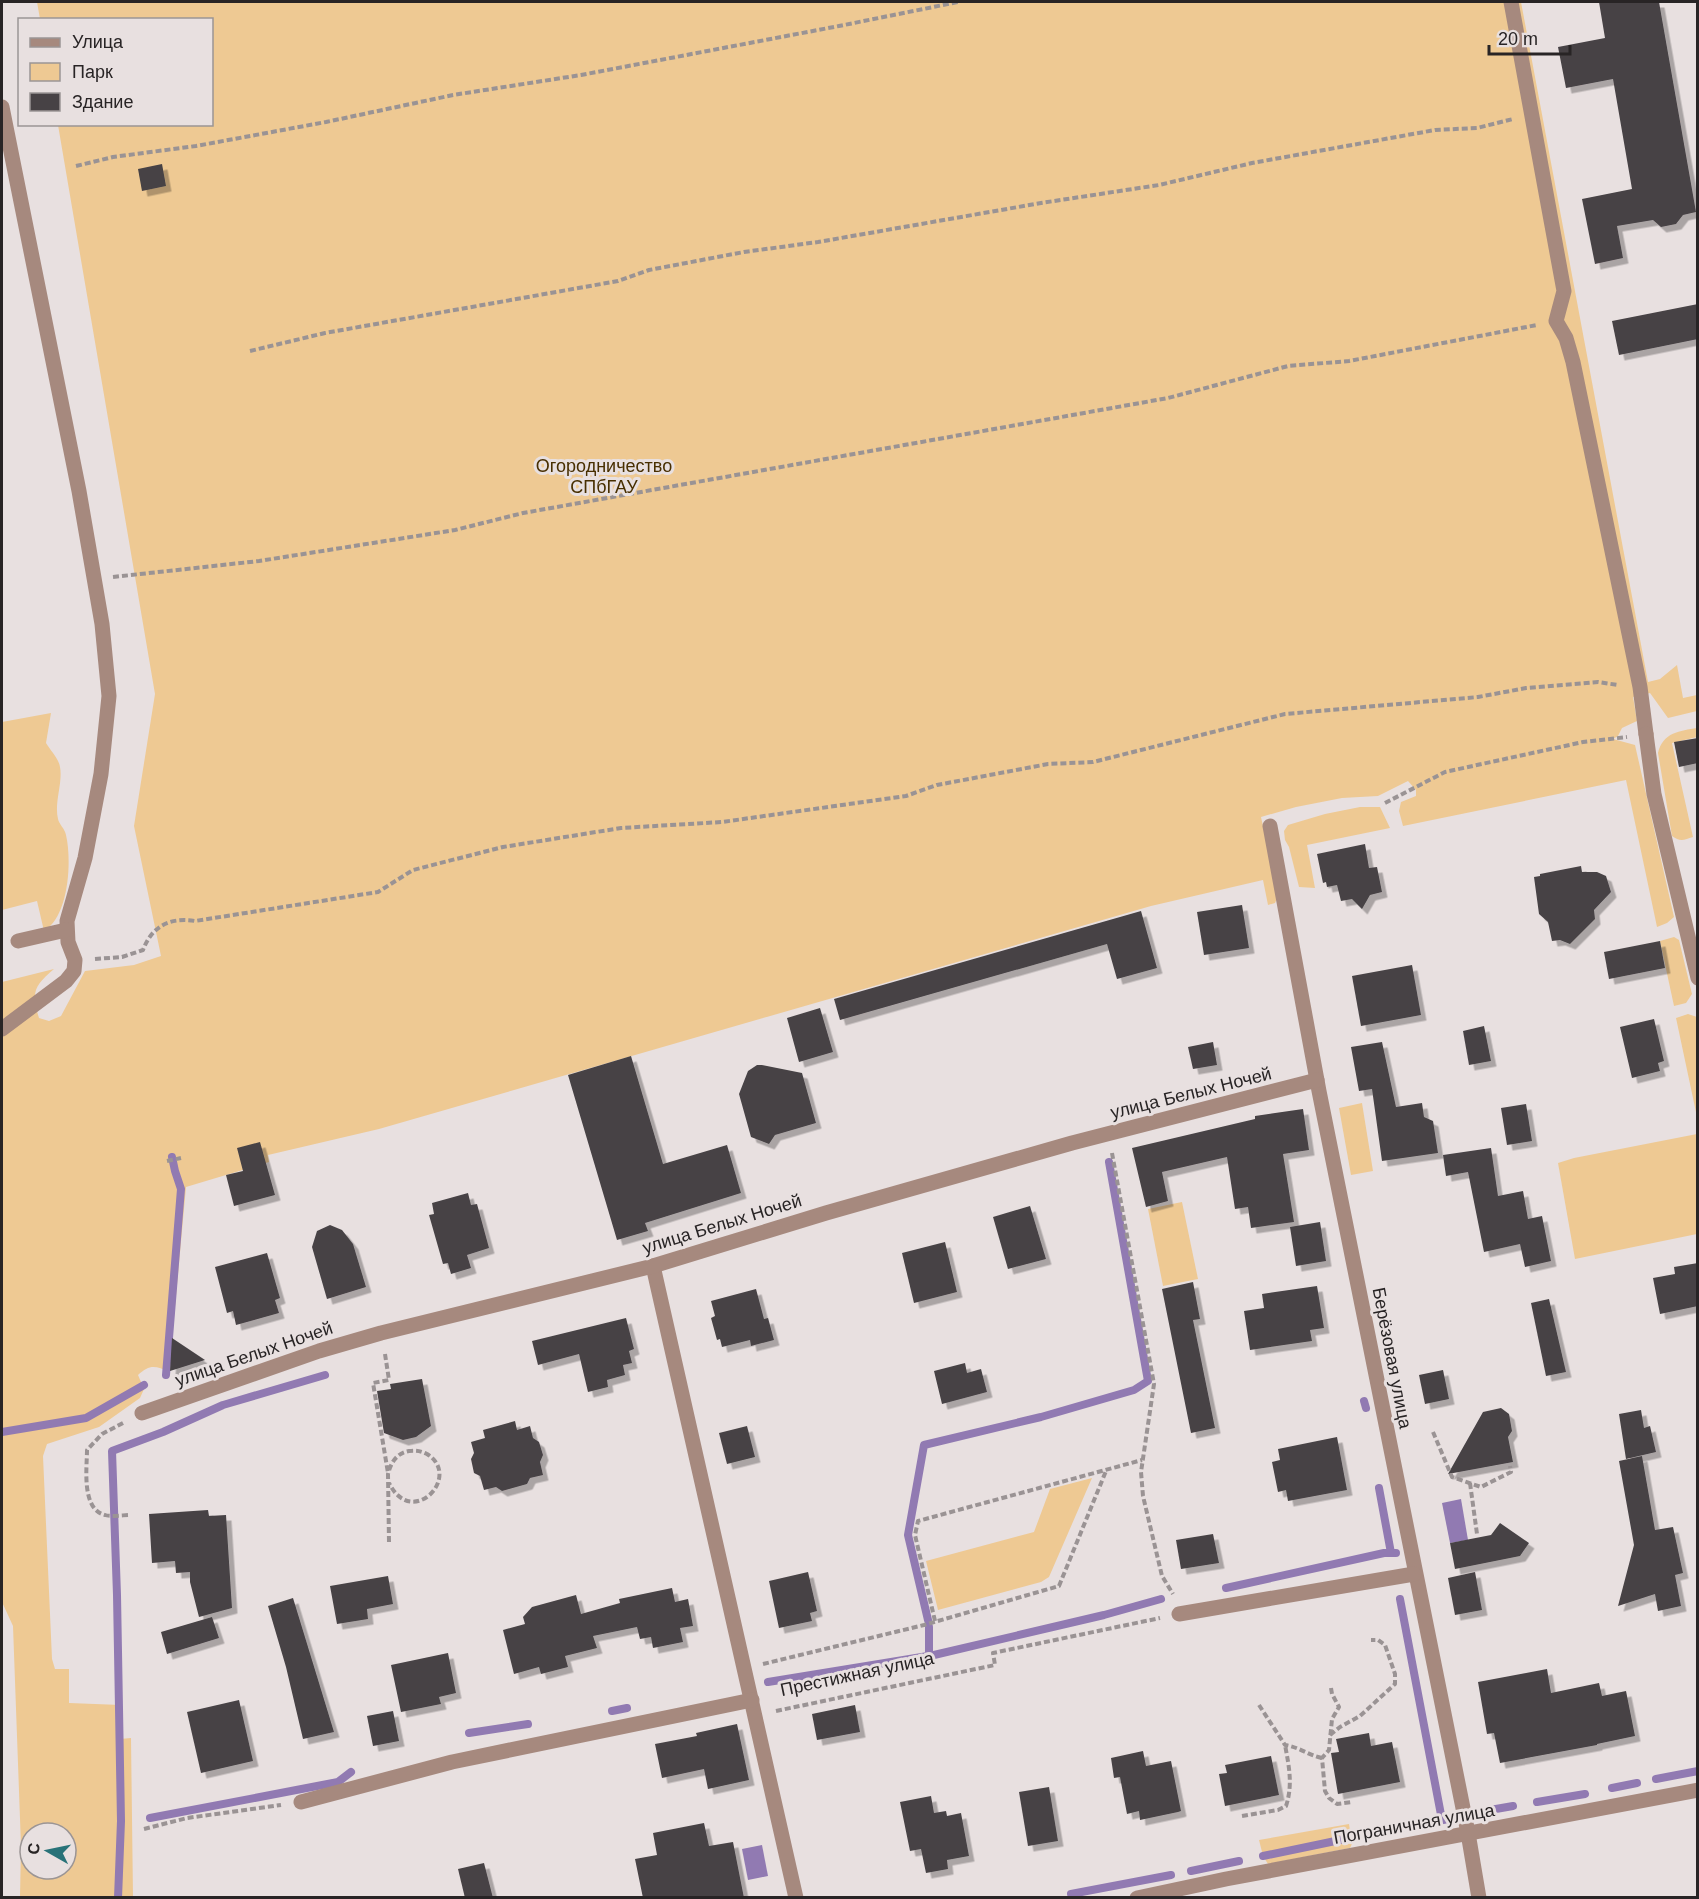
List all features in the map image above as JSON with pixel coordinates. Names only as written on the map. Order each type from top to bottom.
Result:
[{"type":"street","points":[[1511,2],[1564,291],[1556,321],[1566,338],[1573,362],[1640,687],[1654,794],[1698,978]]},
{"type":"street","points":[[2,107],[79,491],[102,624],[109,696],[101,774],[85,858],[67,921],[66,930],[75,960],[74,971],[66,981],[2,1029]]},
{"type":"street","name":"Берёзовая улица","points":[[1270,826],[1317,1080],[1414,1574],[1468,1833],[1479,1898]]},
{"type":"street","points":[[18,941],[66,930]]},
{"type":"street","name":"улица Белых Ночей","points":[[142,1413],[329,1348],[653,1266],[826,1213],[1108,1134],[1317,1080]]},
{"type":"street","points":[[653,1266],[796,1898]]},
{"type":"street","points":[[1178,1607],[1414,1574]]},
{"type":"street","points":[[301,1802],[452,1762],[752,1700]]},
{"type":"street","name":"Пограничная улица","points":[[1137,1898],[1226,1879],[1698,1790]]},
{"type":"path","points":[[76,166],[113,157],[196,146],[453,96],[581,75],[958,2]]},
{"type":"path","points":[[250,351],[325,333],[618,281],[649,270],[744,252],[818,242],[1041,202],[1159,185],[1252,163],[1435,130],[1477,128],[1510,121],[1530,111]]},
{"type":"path","points":[[94,580],[259,561],[455,530],[523,513],[1168,398],[1288,366],[1349,361],[1556,321]]},
{"type":"path","points":[[75,960],[122,957],[143,950],[146,942],[157,929],[177,919],[195,921],[378,892],[413,870],[502,847],[621,828],[722,822],[906,796],[937,785],[1048,764],[1093,762],[1285,714],[1478,697],[1526,688],[1598,682],[1640,687]]},
{"type":"path","points":[[1385,802],[1445,772],[1583,742],[1646,734]]},
{"type":"path","points":[[1108,1134],[1154,1384],[1143,1460],[1143,1496],[1156,1557],[1162,1576],[1178,1607]]},
{"type":"path","points":[[167,1161],[181,1158]]},
{"type":"path","points":[[386,1358],[389,1380],[373,1383],[389,1483],[389,1542]]},
{"type":"path","points":[[130,1515],[105,1515],[94,1508],[87,1494],[87,1450],[102,1434],[142,1413]]},
{"type":"path","points":[[1433,1432],[1452,1477],[1481,1487],[1511,1472],[1510,1466]]},
{"type":"path","points":[[388,1474],[396,1457],[414,1450],[431,1457],[440,1473],[434,1492],[419,1501],[409,1502],[400,1498],[393,1492],[389,1483]]},
{"type":"path","points":[[935,1621],[915,1535],[918,1521],[1143,1460]]},
{"type":"path","points":[[745,1669],[935,1621],[1059,1586],[1106,1471]]},
{"type":"path","points":[[1470,1483],[1478,1534]]},
{"type":"path","name":"Престижная улица","points":[[752,1700],[770,1712],[995,1665],[993,1653],[1178,1607]]},
{"type":"path","points":[[1329,1736],[1360,1716],[1395,1684],[1395,1674],[1385,1645],[1378,1640],[1371,1640]]},
{"type":"path","points":[[1331,1688],[1339,1707],[1332,1719],[1329,1750],[1322,1758],[1325,1791],[1329,1798],[1337,1804],[1352,1802]]},
{"type":"path","points":[[1242,1816],[1278,1810],[1286,1806],[1290,1796],[1285,1745],[1259,1705]]},
{"type":"path","points":[[1285,1745],[1298,1747],[1312,1756],[1322,1758]]},
{"type":"path","points":[[144,1829],[188,1818],[301,1802]]},
{"type":"green space","name":"Огородничество СПбГАУ","points":[[37,2],[1521,2],[1648,682],[1660,679],[1677,665],[1683,698],[1697,695],[1697,711],[1668,718],[1650,693],[1633,697],[1637,721],[1622,728],[1618,736],[1613,739],[1635,745],[1674,917],[1657,927],[1626,780],[1403,826],[1399,811],[1401,802],[1416,796],[1416,790],[1408,781],[1378,796],[1342,798],[1261,817],[1278,896],[1275,903],[1268,905],[1263,880],[1151,906],[379,1129],[268,1155],[269,1162],[186,1187],[169,1372],[152,1367],[142,1372],[138,1375],[144,1389],[140,1398],[99,1427],[47,1444],[43,1456],[52,1659],[55,1669],[69,1669],[69,1703],[121,1705],[120,1739],[131,1738],[133,1897],[20,1897],[20,1881],[78,1881],[78,1821],[20,1821],[13,1626],[2,1602],[2,982],[54,969],[38,985],[35,996],[39,1018],[49,1021],[61,1016],[85,971],[134,965],[161,956],[134,826],[155,694],[58,126],[213,126],[213,18],[40,18]]},
{"type":"green space","points":[[51,713],[46,743],[60,767],[57,813],[66,835],[69,859],[64,901],[52,924],[44,931],[37,901],[2,910],[2,722]]},
{"type":"green space","points":[[1697,728],[1697,737],[1672,743],[1693,837],[1680,840],[1672,836],[1658,753],[1660,746],[1668,737]]},
{"type":"green space","points":[[1360,807],[1380,807],[1390,828],[1307,845],[1315,888],[1299,887],[1289,847],[1285,840],[1284,831],[1288,825]]},
{"type":"green space","points":[[1674,937],[1679,940],[1692,994],[1686,1003],[1674,1006],[1660,941]]},
{"type":"green space","points":[[1688,1014],[1697,1017],[1697,1117],[1676,1018]]},
{"type":"green space","points":[[1362,1103],[1373,1171],[1351,1175],[1339,1108]]},
{"type":"green space","points":[[1697,1134],[1697,1234],[1575,1259],[1558,1163]]},
{"type":"green space","points":[[1182,1202],[1198,1279],[1163,1286],[1148,1209]]},
{"type":"green space","points":[[1092,1478],[1049,1577],[1041,1582],[938,1610],[926,1561],[1034,1532],[1050,1489]]},
{"type":"green space","points":[[1349,1824],[1352,1844],[1350,1848],[1268,1864],[1263,1856],[1259,1840]]},
{"type":"shaded area","points":[[1461,1499],[1468,1540],[1450,1543],[1442,1503]]},
{"type":"shaded area","points":[[762,1845],[768,1876],[748,1880],[742,1849]]},
{"type":"building","points":[[1599,2],[1659,2],[1696,212],[1683,215],[1676,224],[1661,227],[1653,220],[1617,226],[1623,258],[1595,264],[1582,199],[1632,189],[1613,79],[1566,88],[1558,47],[1605,38]]},
{"type":"building","points":[[162,164],[166,186],[142,191],[138,169]]},
{"type":"building","points":[[1698,304],[1698,339],[1619,355],[1612,321]]},
{"type":"building","points":[[1698,738],[1698,763],[1679,767],[1674,742]]},
{"type":"building","points":[[1365,844],[1369,868],[1377,867],[1382,892],[1370,895],[1362,909],[1352,899],[1341,901],[1337,885],[1327,887],[1326,882],[1323,883],[1317,854]]},
{"type":"building","points":[[1581,866],[1582,872],[1597,872],[1606,876],[1611,892],[1594,910],[1595,919],[1570,944],[1560,940],[1552,941],[1548,922],[1539,914],[1534,877]]},
{"type":"building","points":[[1242,905],[1249,948],[1204,955],[1197,912]]},
{"type":"building","points":[[1141,911],[1157,968],[1117,979],[1107,944],[840,1020],[834,999]]},
{"type":"building","points":[[1660,941],[1665,968],[1609,979],[1604,952]]},
{"type":"building","points":[[1412,965],[1421,1015],[1361,1026],[1352,976]]},
{"type":"building","points":[[820,1008],[833,1052],[799,1062],[787,1018]]},
{"type":"building","points":[[1654,1019],[1664,1061],[1658,1063],[1660,1071],[1632,1078],[1620,1027]]},
{"type":"building","points":[[1484,1026],[1491,1061],[1469,1065],[1463,1031]]},
{"type":"building","points":[[1213,1042],[1217,1065],[1193,1069],[1188,1047]]},
{"type":"building","points":[[1382,1042],[1396,1107],[1422,1103],[1424,1117],[1433,1121],[1438,1153],[1382,1161],[1372,1089],[1359,1091],[1351,1047]]},
{"type":"building","points":[[631,1056],[663,1164],[727,1145],[741,1193],[645,1223],[648,1231],[617,1240],[568,1075]]},
{"type":"building","points":[[757,1065],[802,1073],[816,1123],[775,1135],[769,1144],[751,1137],[739,1094],[748,1071]]},
{"type":"building","points":[[1526,1104],[1532,1141],[1507,1145],[1501,1108]]},
{"type":"building","points":[[1303,1109],[1309,1150],[1283,1154],[1294,1222],[1251,1228],[1248,1207],[1235,1209],[1227,1157],[1162,1172],[1168,1201],[1146,1207],[1132,1148],[1255,1119],[1255,1116]]},
{"type":"building","points":[[260,1142],[275,1195],[234,1206],[226,1175],[243,1171],[237,1148]]},
{"type":"building","points":[[1491,1148],[1498,1196],[1523,1191],[1528,1219],[1542,1216],[1551,1261],[1525,1267],[1520,1244],[1484,1252],[1468,1172],[1446,1176],[1443,1155]]},
{"type":"building","points":[[468,1193],[471,1205],[477,1204],[489,1248],[467,1255],[471,1268],[451,1274],[448,1263],[443,1264],[429,1215],[434,1214],[432,1203]]},
{"type":"building","points":[[1030,1206],[1046,1259],[1008,1269],[993,1217]]},
{"type":"building","points":[[1320,1222],[1326,1261],[1296,1266],[1290,1227]]},
{"type":"building","points":[[330,1225],[342,1230],[353,1244],[366,1287],[327,1299],[312,1247],[317,1231]]},
{"type":"building","points":[[945,1242],[957,1292],[914,1303],[902,1253]]},
{"type":"building","points":[[267,1253],[280,1298],[275,1300],[279,1313],[236,1325],[233,1311],[227,1313],[215,1267]]},
{"type":"building","points":[[1698,1263],[1698,1306],[1660,1314],[1653,1278],[1675,1274],[1674,1267]]},
{"type":"building","points":[[1193,1282],[1200,1319],[1193,1320],[1215,1428],[1191,1433],[1162,1289]]},
{"type":"building","points":[[1317,1286],[1324,1328],[1310,1330],[1312,1341],[1250,1350],[1244,1311],[1264,1308],[1262,1294]]},
{"type":"building","points":[[756,1289],[764,1319],[768,1318],[774,1340],[751,1346],[750,1340],[722,1347],[720,1339],[717,1340],[711,1318],[715,1316],[711,1301]]},
{"type":"building","points":[[1549,1299],[1566,1372],[1546,1376],[1531,1303]]},
{"type":"building","points":[[626,1318],[634,1349],[629,1351],[632,1363],[623,1365],[625,1375],[607,1380],[608,1387],[588,1392],[579,1354],[538,1365],[532,1341]]},
{"type":"building","points":[[172,1338],[205,1360],[170,1371]]},
{"type":"building","points":[[965,1363],[967,1373],[981,1369],[987,1392],[942,1404],[934,1371]]},
{"type":"building","points":[[1443,1370],[1449,1399],[1425,1404],[1419,1375]]},
{"type":"building","points":[[422,1379],[431,1426],[416,1437],[403,1440],[384,1433],[377,1391],[391,1389],[390,1384]]},
{"type":"building","points":[[1501,1408],[1509,1414],[1512,1431],[1508,1437],[1513,1462],[1448,1474],[1483,1412]]},
{"type":"building","points":[[1641,1410],[1644,1428],[1650,1426],[1656,1452],[1626,1459],[1619,1414]]},
{"type":"building","points":[[515,1421],[517,1430],[530,1426],[533,1438],[539,1442],[543,1455],[540,1462],[543,1475],[530,1478],[527,1484],[502,1491],[496,1487],[484,1490],[480,1476],[474,1473],[471,1459],[474,1453],[471,1442],[485,1438],[483,1430]]},
{"type":"building","points":[[747,1426],[755,1457],[727,1464],[719,1433]]},
{"type":"building","points":[[1337,1437],[1347,1490],[1288,1501],[1286,1490],[1278,1492],[1272,1462],[1280,1460],[1278,1449]]},
{"type":"building","points":[[1642,1456],[1655,1530],[1673,1527],[1683,1573],[1675,1575],[1681,1606],[1658,1611],[1655,1594],[1618,1606],[1634,1545],[1619,1461]]},
{"type":"building","points":[[208,1510],[209,1516],[226,1515],[232,1608],[199,1617],[190,1582],[190,1572],[176,1573],[175,1561],[152,1563],[149,1514]]},
{"type":"building","points":[[1500,1523],[1529,1543],[1520,1556],[1455,1569],[1450,1543],[1491,1535]]},
{"type":"building","points":[[1213,1534],[1219,1563],[1181,1569],[1176,1540]]},
{"type":"building","points":[[808,1572],[817,1611],[810,1613],[812,1621],[779,1628],[769,1581]]},
{"type":"building","points":[[1475,1572],[1482,1610],[1455,1615],[1448,1578]]},
{"type":"building","points":[[388,1576],[393,1604],[367,1609],[368,1619],[337,1624],[330,1586]]},
{"type":"building","points":[[672,1588],[675,1602],[688,1599],[693,1626],[680,1628],[683,1642],[653,1648],[651,1637],[640,1639],[637,1627],[593,1636],[597,1648],[565,1656],[568,1667],[541,1674],[539,1667],[514,1674],[503,1630],[525,1624],[523,1617],[532,1607],[576,1595],[581,1614],[620,1603],[619,1599]]},
{"type":"building","points":[[293,1598],[334,1732],[303,1739],[286,1667],[268,1606]]},
{"type":"building","points":[[212,1617],[219,1638],[167,1654],[161,1632]]},
{"type":"building","points":[[448,1653],[456,1693],[439,1697],[441,1704],[401,1712],[391,1665]]},
{"type":"building","points":[[1547,1669],[1551,1693],[1599,1683],[1602,1696],[1626,1691],[1635,1736],[1500,1763],[1494,1733],[1487,1734],[1478,1682]]},
{"type":"building","points":[[239,1700],[253,1761],[201,1773],[187,1712]]},
{"type":"building","points":[[855,1705],[860,1732],[817,1740],[812,1714]]},
{"type":"building","points":[[393,1711],[399,1741],[373,1746],[367,1716]]},
{"type":"building","points":[[737,1724],[749,1780],[708,1789],[704,1769],[662,1778],[655,1744],[697,1736],[696,1733]]},
{"type":"building","points":[[1369,1733],[1371,1746],[1392,1742],[1400,1782],[1338,1794],[1331,1753],[1339,1752],[1336,1739]]},
{"type":"building","points":[[1143,1751],[1146,1766],[1171,1761],[1181,1811],[1140,1820],[1139,1811],[1127,1814],[1120,1777],[1114,1778],[1111,1758]]},
{"type":"building","points":[[1271,1756],[1279,1795],[1225,1806],[1219,1774],[1227,1773],[1225,1765]]},
{"type":"building","points":[[1049,1787],[1058,1841],[1028,1846],[1019,1792]]},
{"type":"building","points":[[931,1796],[934,1813],[946,1811],[947,1816],[961,1813],[969,1856],[947,1860],[948,1869],[926,1873],[921,1849],[910,1851],[900,1802]]},
{"type":"building","points":[[704,1823],[709,1846],[733,1842],[744,1898],[643,1898],[635,1859],[657,1855],[653,1833]]},
{"type":"building","points":[[484,1863],[493,1898],[465,1898],[458,1869]]},
{"type":"waterway","points":[[166,1375],[181,1189],[172,1157]]},
{"type":"waterway","points":[[928,1620],[908,1535],[924,1445],[1041,1417],[1134,1390],[1148,1381],[1109,1162]]},
{"type":"waterway","points":[[118,1898],[121,1821],[112,1451],[163,1432],[223,1405],[325,1375]]},
{"type":"waterway","points":[[2,1432],[86,1418],[144,1385]]},
{"type":"waterway","points":[[1364,1401],[1366,1408]]},
{"type":"waterway","points":[[1379,1488],[1391,1553]]},
{"type":"waterway","points":[[1226,1588],[1384,1553],[1396,1553]]},
{"type":"waterway","points":[[768,1682],[934,1655],[1104,1615],[1161,1599]]},
{"type":"waterway","points":[[1400,1599],[1442,1820]]},
{"type":"waterway","points":[[929,1627],[929,1656]]},
{"type":"waterway","points":[[612,1711],[627,1708]]},
{"type":"waterway","points":[[469,1733],[528,1724]]},
{"type":"waterway","points":[[1656,1779],[1698,1771]]},
{"type":"waterway","points":[[150,1818],[338,1782],[351,1772]]},
{"type":"waterway","points":[[1612,1788],[1637,1783]]},
{"type":"waterway","points":[[1537,1802],[1585,1794]]},
{"type":"waterway","points":[[1490,1810],[1513,1806]]},
{"type":"waterway","points":[[1383,1831],[1454,1818]]},
{"type":"waterway","points":[[1263,1856],[1345,1839]]},
{"type":"waterway","points":[[1191,1871],[1239,1861]]},
{"type":"waterway","points":[[1071,1894],[1171,1875]]}]
